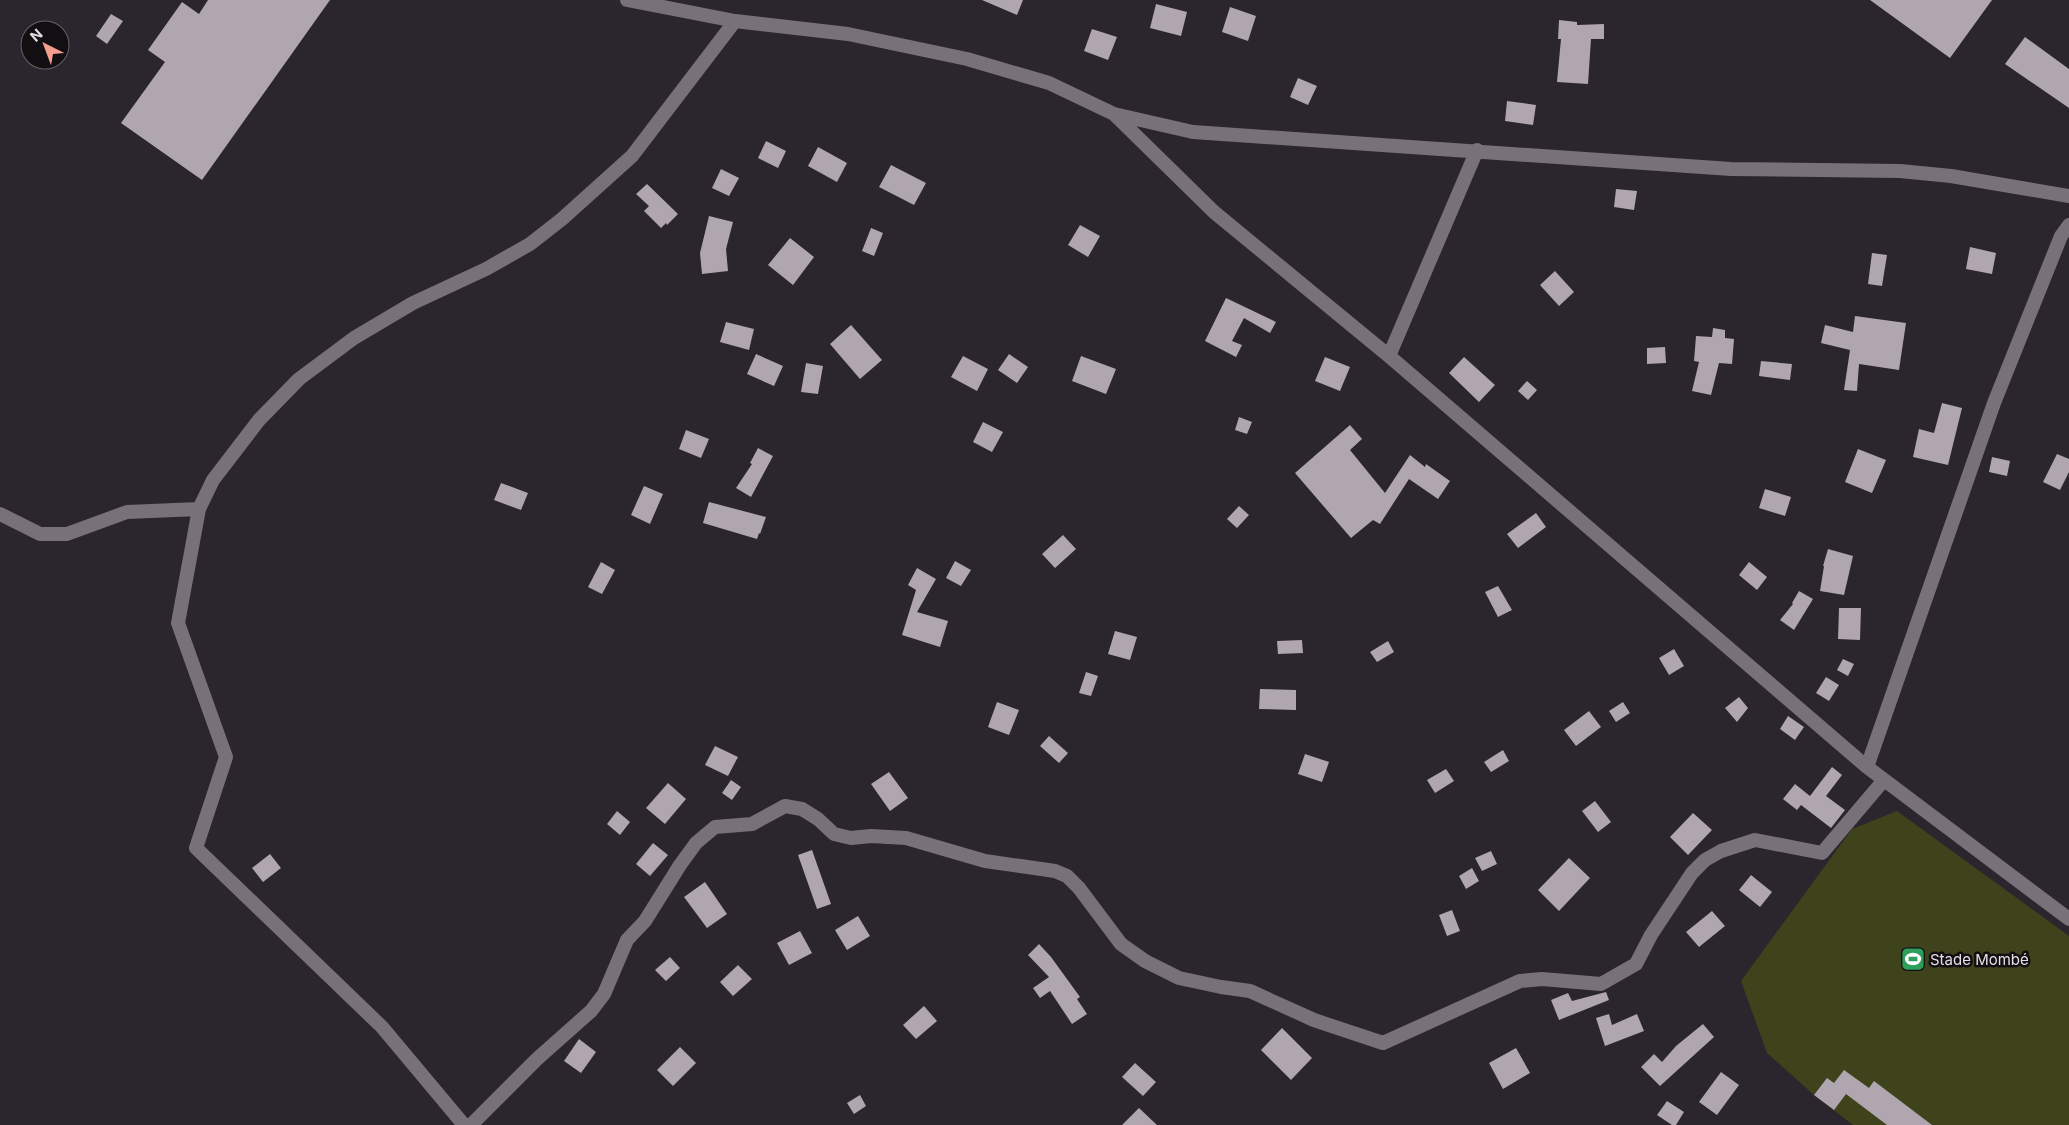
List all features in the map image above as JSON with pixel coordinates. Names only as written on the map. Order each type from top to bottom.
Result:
[{"type":"street","points":[[627,0],[735,21],[848,34],[967,59],[1049,83],[1114,114],[1193,132],[1477,150],[1731,169],[1900,171],[1951,176],[2069,196]]},
{"type":"street","points":[[464,1125],[382,1027],[196,848],[226,757],[178,623],[199,509],[213,480],[259,420],[299,379],[354,338],[413,303],[486,269],[530,244],[562,219],[625,163],[735,21]]},
{"type":"street","points":[[1114,114],[1214,212],[1389,356],[1868,767],[2069,919]]},
{"type":"street","points":[[1389,356],[1477,150]]},
{"type":"street","points":[[1868,767],[1994,403],[2061,236],[2069,225]]},
{"type":"street","points":[[0,514],[40,534],[68,534],[127,512],[199,509]]},
{"type":"street","points":[[472,1125],[537,1059],[590,1011],[604,994],[628,940],[645,921],[696,843],[715,827],[752,824],[785,806],[802,809],[818,819],[834,834],[851,838],[871,836],[906,838],[985,861],[1068,876],[1122,944],[1145,961],[1179,978],[1250,991],[1314,1020],[1383,1043],[1520,981],[1542,978],[1601,984],[1636,964],[1651,935],[1692,872],[1705,860],[1722,851],[1754,840],[1822,853],[1884,780]]},
{"type":"green space","name":"Stade Mombé","points":[[1897,811],[2069,936],[2069,1125],[1853,1125],[1814,1095],[1767,1053],[1741,981],[1852,829]]},
{"type":"building","points":[[208,0],[330,0],[202,180],[121,123],[165,62],[148,50],[182,2],[199,14]]},
{"type":"building","points":[[982,0],[1023,0],[1017,15]]},
{"type":"building","points":[[1870,0],[1992,0],[1950,58]]},
{"type":"building","points":[[1156,4],[1187,12],[1181,36],[1150,28]]},
{"type":"building","points":[[1230,7],[1256,16],[1248,41],[1222,32]]},
{"type":"building","points":[[111,14],[123,21],[107,44],[96,36]]},
{"type":"building","points":[[1559,20],[1577,22],[1577,25],[1604,24],[1604,39],[1591,39],[1588,84],[1557,82],[1561,39],[1558,39]]},
{"type":"building","points":[[1092,29],[1117,37],[1108,60],[1084,51]]},
{"type":"building","points":[[2025,37],[2069,69],[2069,108],[2005,64]]},
{"type":"building","points":[[1298,78],[1317,86],[1308,105],[1290,97]]},
{"type":"building","points":[[1507,101],[1536,105],[1533,125],[1505,121]]},
{"type":"building","points":[[766,141],[786,151],[778,168],[758,158]]},
{"type":"building","points":[[818,147],[847,163],[837,182],[808,166]]},
{"type":"building","points":[[891,165],[926,183],[914,205],[879,187]]},
{"type":"building","points":[[721,169],[739,178],[729,196],[712,188]]},
{"type":"building","points":[[647,184],[678,214],[661,228],[644,211],[649,206],[636,194]]},
{"type":"building","points":[[1616,189],[1637,191],[1634,210],[1614,207]]},
{"type":"building","points":[[709,216],[733,222],[726,249],[728,271],[702,274],[700,253]]},
{"type":"building","points":[[1080,225],[1100,236],[1088,257],[1068,245]]},
{"type":"building","points":[[871,228],[883,233],[874,256],[862,251]]},
{"type":"building","points":[[790,238],[814,257],[793,285],[768,265]]},
{"type":"building","points":[[1970,247],[1996,253],[1992,274],[1966,269]]},
{"type":"building","points":[[1872,253],[1887,255],[1882,286],[1868,284]]},
{"type":"building","points":[[1555,271],[1574,292],[1559,306],[1540,285]]},
{"type":"building","points":[[1226,298],[1276,322],[1270,333],[1244,318],[1232,341],[1242,345],[1236,357],[1205,341]]},
{"type":"building","points":[[1855,316],[1906,323],[1899,370],[1859,364],[1857,391],[1844,390],[1850,350],[1821,343],[1825,325],[1853,332]]},
{"type":"building","points":[[726,322],[754,329],[749,350],[720,342]]},
{"type":"building","points":[[851,325],[882,360],[860,379],[830,344]]},
{"type":"building","points":[[1713,328],[1725,330],[1725,338],[1734,339],[1732,364],[1719,363],[1711,395],[1692,391],[1699,362],[1694,361],[1696,336],[1712,337]]},
{"type":"building","points":[[1665,347],[1666,363],[1647,364],[1647,348]]},
{"type":"building","points":[[756,354],[783,366],[774,386],[747,374]]},
{"type":"building","points":[[1009,354],[1028,367],[1017,383],[998,370]]},
{"type":"building","points":[[963,356],[988,369],[977,391],[951,377]]},
{"type":"building","points":[[1081,356],[1116,369],[1106,394],[1072,381]]},
{"type":"building","points":[[1325,357],[1350,367],[1340,391],[1315,381]]},
{"type":"building","points":[[1464,357],[1495,385],[1479,402],[1449,373]]},
{"type":"building","points":[[1761,361],[1792,364],[1790,380],[1759,376]]},
{"type":"building","points":[[806,363],[823,366],[818,394],[801,392]]},
{"type":"building","points":[[1527,381],[1537,390],[1528,400],[1518,391]]},
{"type":"building","points":[[1942,403],[1962,408],[1948,465],[1913,457],[1919,429],[1934,433]]},
{"type":"building","points":[[1239,417],[1252,422],[1247,434],[1235,430]]},
{"type":"building","points":[[983,422],[1003,432],[992,452],[973,442]]},
{"type":"building","points":[[1350,425],[1362,439],[1350,450],[1385,493],[1410,455],[1425,467],[1426,464],[1450,481],[1438,499],[1409,479],[1380,524],[1373,520],[1351,538],[1295,473]]},
{"type":"building","points":[[686,430],[709,439],[701,458],[679,449]]},
{"type":"building","points":[[758,448],[773,456],[751,497],[736,488],[752,464],[750,463]]},
{"type":"building","points":[[1858,449],[1886,460],[1872,493],[1845,482]]},
{"type":"building","points":[[2057,454],[2069,459],[2069,472],[2060,490],[2043,482]]},
{"type":"building","points":[[1992,457],[2010,461],[2007,476],[1989,472]]},
{"type":"building","points":[[501,483],[528,493],[521,510],[494,500]]},
{"type":"building","points":[[644,486],[663,494],[650,524],[631,515]]},
{"type":"building","points":[[1765,489],[1791,497],[1785,516],[1759,508]]},
{"type":"building","points":[[709,502],[766,517],[757,539],[703,523]]},
{"type":"building","points":[[1239,506],[1249,515],[1237,528],[1227,519]]},
{"type":"building","points":[[1536,513],[1546,527],[1518,548],[1507,534]]},
{"type":"building","points":[[1063,535],[1076,549],[1055,568],[1042,554]]},
{"type":"building","points":[[1828,549],[1853,556],[1844,595],[1820,591],[1823,566]]},
{"type":"building","points":[[955,561],[971,570],[961,586],[946,578]]},
{"type":"building","points":[[601,562],[615,570],[602,594],[588,587]]},
{"type":"building","points":[[1749,562],[1767,577],[1757,590],[1739,575]]},
{"type":"building","points":[[917,568],[936,579],[917,612],[948,621],[940,647],[902,635],[916,590],[908,585]]},
{"type":"building","points":[[1498,586],[1512,610],[1498,617],[1485,592]]},
{"type":"building","points":[[1799,591],[1813,599],[1794,630],[1780,620],[1793,604]]},
{"type":"building","points":[[1839,608],[1861,608],[1860,640],[1838,639]]},
{"type":"building","points":[[1115,631],[1137,637],[1130,660],[1108,654]]},
{"type":"building","points":[[1302,640],[1303,653],[1278,654],[1277,641]]},
{"type":"building","points":[[1388,641],[1394,652],[1377,662],[1370,652]]},
{"type":"building","points":[[1674,649],[1684,666],[1669,675],[1659,658]]},
{"type":"building","points":[[1843,659],[1854,664],[1848,676],[1837,670]]},
{"type":"building","points":[[1086,672],[1098,676],[1091,696],[1079,693]]},
{"type":"building","points":[[1826,677],[1839,685],[1829,701],[1816,693]]},
{"type":"building","points":[[1260,689],[1296,690],[1296,710],[1259,709]]},
{"type":"building","points":[[1739,697],[1748,708],[1737,722],[1725,708]]},
{"type":"building","points":[[997,702],[1019,710],[1009,735],[988,727]]},
{"type":"building","points":[[1623,702],[1630,713],[1616,722],[1609,711]]},
{"type":"building","points":[[1589,711],[1601,727],[1576,746],[1564,730]]},
{"type":"building","points":[[1788,716],[1804,727],[1795,740],[1780,729]]},
{"type":"building","points":[[1049,736],[1068,753],[1059,763],[1040,746]]},
{"type":"building","points":[[715,746],[738,757],[728,776],[705,765]]},
{"type":"building","points":[[1503,750],[1509,761],[1491,772],[1484,762]]},
{"type":"building","points":[[1305,754],[1329,762],[1322,782],[1298,774]]},
{"type":"building","points":[[1832,767],[1842,775],[1826,796],[1845,810],[1831,828],[1801,805],[1797,810],[1783,799],[1795,784],[1810,796]]},
{"type":"building","points":[[1446,769],[1454,781],[1435,793],[1427,780]]},
{"type":"building","points":[[889,772],[908,798],[890,811],[871,784]]},
{"type":"building","points":[[731,780],[741,787],[732,800],[722,793]]},
{"type":"building","points":[[668,783],[686,799],[665,824],[646,808]]},
{"type":"building","points":[[1595,801],[1611,822],[1598,832],[1582,811]]},
{"type":"building","points":[[617,811],[630,822],[620,835],[607,824]]},
{"type":"building","points":[[1693,813],[1712,830],[1688,855],[1670,837]]},
{"type":"building","points":[[653,843],[668,855],[650,876],[636,864]]},
{"type":"building","points":[[812,850],[831,904],[817,909],[798,855]]},
{"type":"building","points":[[1491,851],[1497,864],[1482,871],[1475,858]]},
{"type":"building","points":[[270,854],[281,868],[263,882],[252,868]]},
{"type":"building","points":[[1569,858],[1590,878],[1559,911],[1538,890]]},
{"type":"building","points":[[1472,868],[1479,881],[1466,889],[1459,876]]},
{"type":"building","points":[[1751,875],[1772,892],[1760,907],[1739,890]]},
{"type":"building","points":[[705,882],[727,914],[707,928],[684,897]]},
{"type":"building","points":[[1452,910],[1460,931],[1447,936],[1439,915]]},
{"type":"building","points":[[1712,911],[1725,926],[1699,947],[1686,932]]},
{"type":"building","points":[[858,916],[870,936],[847,950],[835,930]]},
{"type":"building","points":[[800,931],[812,953],[789,965],[777,943]]},
{"type":"building","points":[[1039,944],[1051,957],[1080,997],[1077,999],[1087,1014],[1072,1024],[1050,991],[1040,998],[1033,988],[1049,977],[1028,955]]},
{"type":"building","points":[[670,957],[680,968],[666,981],[655,970]]},
{"type":"building","points":[[738,965],[752,979],[733,996],[720,982]]},
{"type":"building","points":[[1606,992],[1609,1000],[1559,1020],[1551,1000],[1568,993],[1572,1001]]},
{"type":"building","points":[[924,1006],[937,1021],[916,1039],[903,1025]]},
{"type":"building","points":[[1609,1014],[1612,1025],[1637,1014],[1644,1031],[1605,1046],[1596,1018]]},
{"type":"building","points":[[1703,1024],[1714,1037],[1660,1086],[1641,1067],[1654,1054],[1662,1062],[1676,1046]]},
{"type":"building","points":[[1282,1028],[1312,1058],[1291,1080],[1261,1050]]},
{"type":"building","points":[[579,1039],[596,1052],[581,1073],[564,1061]]},
{"type":"building","points":[[680,1047],[696,1063],[673,1086],[657,1070]]},
{"type":"building","points":[[1516,1048],[1530,1073],[1503,1089],[1489,1063]]},
{"type":"building","points":[[1135,1063],[1156,1082],[1143,1096],[1122,1077]]},
{"type":"building","points":[[1844,1070],[1869,1088],[1874,1081],[1932,1125],[1887,1125],[1846,1094],[1834,1110],[1814,1095],[1827,1078],[1834,1083]]},
{"type":"building","points":[[1721,1072],[1739,1085],[1717,1115],[1699,1102]]},
{"type":"building","points":[[860,1095],[866,1106],[854,1114],[847,1103]]},
{"type":"building","points":[[1667,1101],[1684,1112],[1676,1125],[1672,1125],[1657,1115]]},
{"type":"building","points":[[1139,1108],[1157,1125],[1122,1125]]},
{"type":"place","name":"Stade Mombé","points":[[1913,959]]}]
